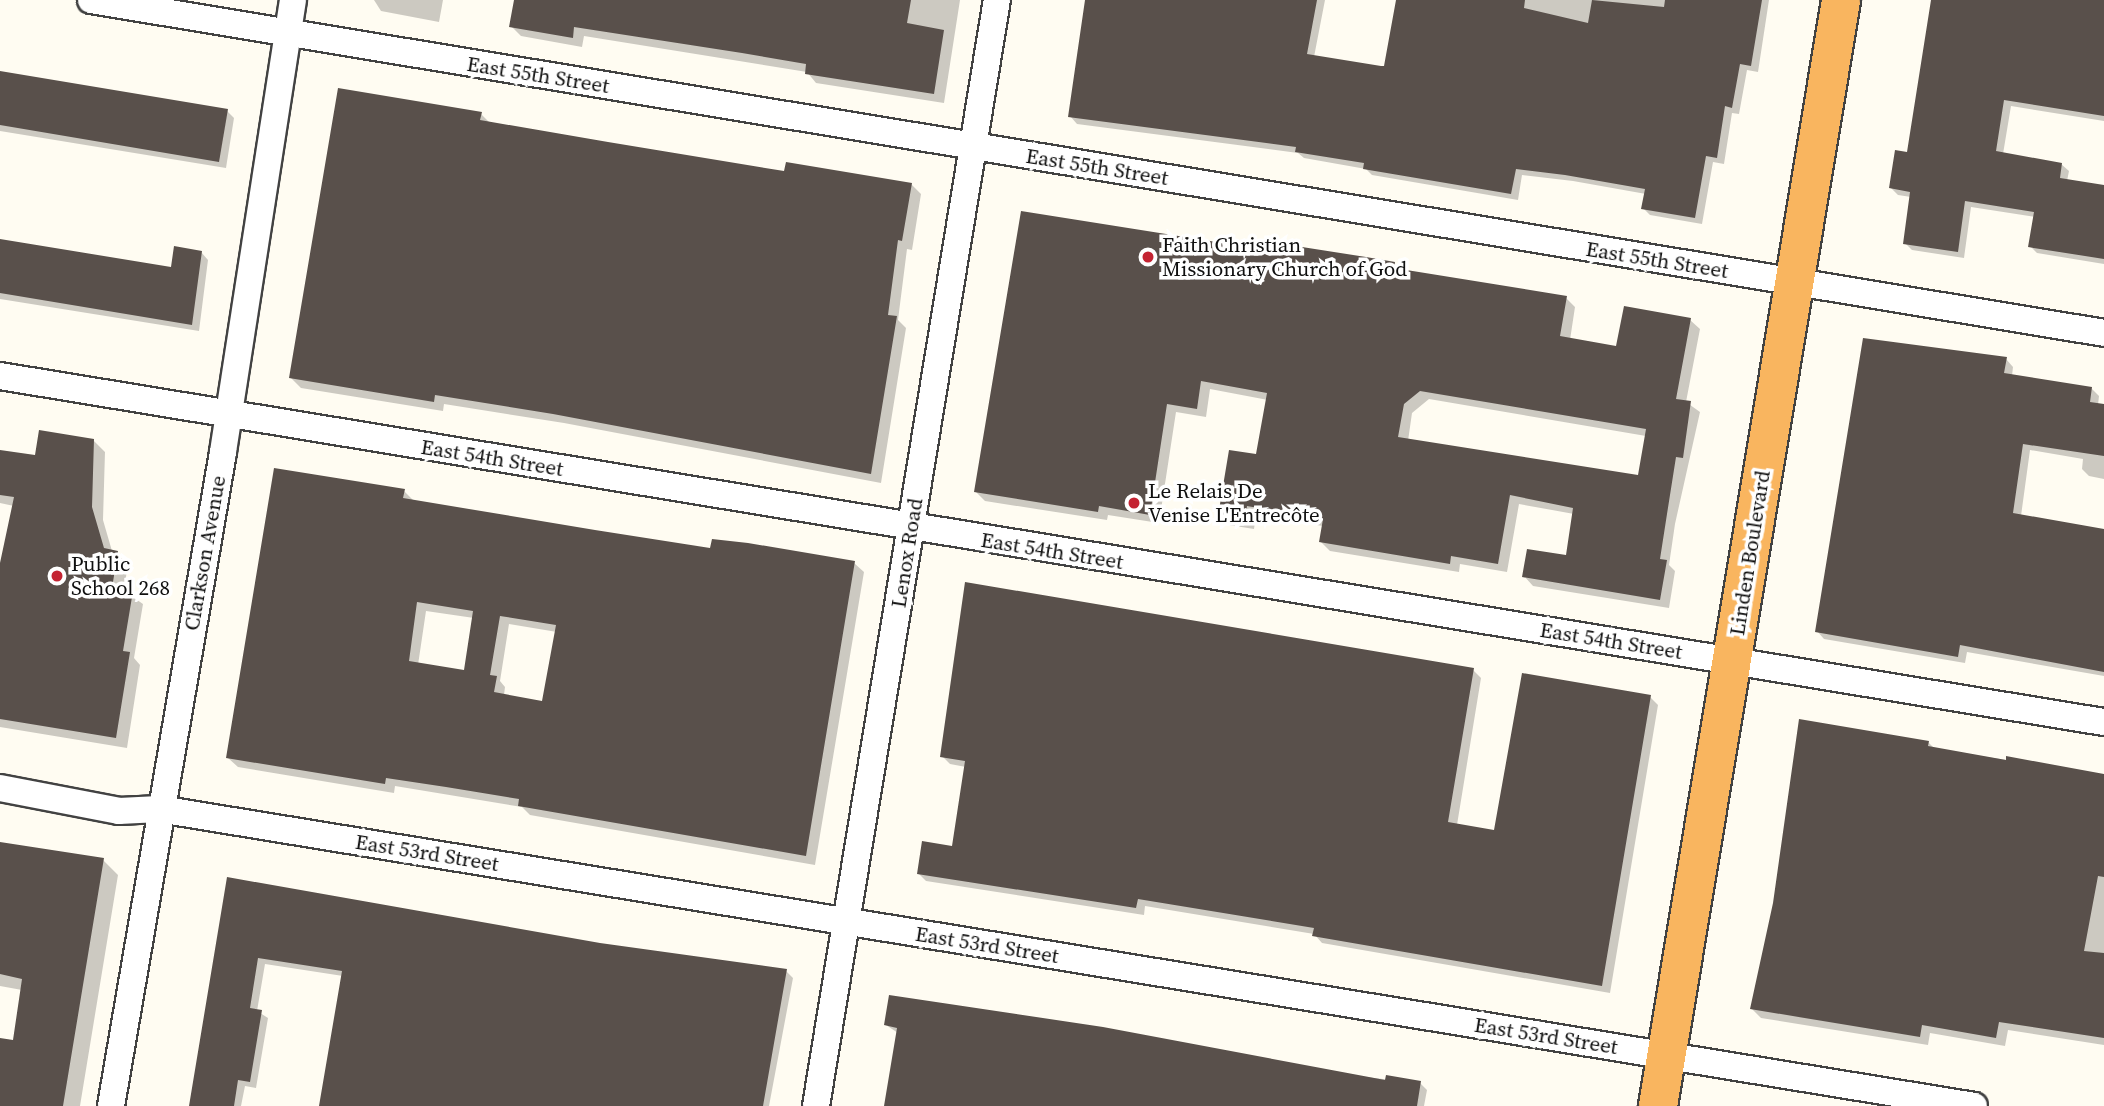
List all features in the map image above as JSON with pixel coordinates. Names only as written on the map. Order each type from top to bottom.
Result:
[{"type":"highway","name":"Linden Boulevard","points":[[1658,1106],[1841,0]]},
{"type":"street","name":"East 55th Street","points":[[91,0],[2104,333]]},
{"type":"street","name":"Clarkson Avenue","points":[[111,1106],[159,809],[229,414],[293,0]]},
{"type":"street","name":"Lenox Road","points":[[816,1106],[997,0]]},
{"type":"street","name":"East 54th Street","points":[[0,376],[911,528],[2104,722]]},
{"type":"street","name":"East 53rd Street","points":[[0,788],[119,811],[159,809],[1974,1106]]},
{"type":"building","points":[[514,0],[911,0],[907,23],[944,30],[934,94],[805,74],[806,64],[742,53],[574,27],[573,38],[509,27]]},
{"type":"building","points":[[1085,0],[1317,0],[1307,54],[1384,66],[1396,0],[1525,0],[1524,8],[1588,23],[1592,0],[1664,7],[1665,0],[1762,0],[1751,66],[1740,64],[1732,108],[1725,106],[1717,158],[1706,156],[1695,218],[1641,209],[1645,189],[1565,175],[1516,169],[1511,194],[1363,169],[1364,163],[1295,152],[1296,147],[1068,117]]},
{"type":"building","points":[[1931,0],[2104,0],[2104,116],[2004,100],[1996,151],[2062,163],[2060,178],[2104,185],[2104,259],[2028,247],[2034,212],[1965,201],[1958,252],[1903,244],[1910,192],[1889,188],[1895,150],[1907,152]]},
{"type":"building","points":[[0,71],[228,109],[219,162],[0,125]]},
{"type":"building","points":[[338,88],[482,112],[480,120],[608,142],[784,171],[786,162],[912,183],[902,241],[898,240],[888,315],[897,316],[871,474],[553,414],[435,395],[434,402],[289,378]]},
{"type":"building","points":[[1021,211],[1248,247],[1250,239],[1366,257],[1395,262],[1394,268],[1567,296],[1560,336],[1616,346],[1624,306],[1691,318],[1676,399],[1691,401],[1683,458],[1676,457],[1667,514],[1660,559],[1667,560],[1660,600],[1522,577],[1527,549],[1566,555],[1573,508],[1510,495],[1498,564],[1451,556],[1450,564],[1319,542],[1323,519],[1247,506],[1245,520],[1218,516],[1229,450],[1256,454],[1267,393],[1201,381],[1197,409],[1167,404],[1150,515],[1099,506],[1098,512],[974,492]],"holes":[[[1420,391],[1646,429],[1638,475],[1398,437],[1404,404]]]},
{"type":"building","points":[[0,239],[171,267],[174,246],[202,251],[192,325],[0,293]]},
{"type":"building","points":[[1863,338],[2007,357],[2004,373],[2092,387],[2090,402],[2104,404],[2104,456],[2023,444],[2013,513],[2104,529],[2104,672],[1960,645],[1958,657],[1815,632]]},
{"type":"building","name":"Public School 268","points":[[39,430],[94,439],[92,507],[104,548],[118,551],[112,588],[133,591],[123,651],[130,652],[116,738],[0,719],[0,563],[14,497],[0,495],[0,450],[35,455]]},
{"type":"building","points":[[274,468],[405,489],[403,498],[595,530],[710,548],[712,539],[748,543],[855,561],[806,856],[518,806],[519,799],[386,778],[385,784],[226,758]],"holes":[[[417,602],[473,611],[464,670],[409,661]],[[500,616],[556,625],[542,701],[494,692],[497,676],[490,675]]]},
{"type":"building","points":[[965,582],[1474,668],[1448,822],[1494,830],[1522,673],[1651,695],[1602,986],[1312,936],[1314,928],[1138,899],[1136,908],[917,874],[922,841],[952,846],[965,761],[940,757]]},
{"type":"building","points":[[1799,719],[1929,741],[1928,746],[2006,760],[2006,756],[2104,774],[2104,877],[2098,876],[2084,951],[2104,953],[2104,1038],[1999,1022],[1996,1038],[1922,1025],[1920,1037],[1750,1009],[1773,903]]},
{"type":"building","points":[[0,842],[104,858],[63,1106],[0,1106],[0,1038],[13,1040],[22,979],[0,974]]},
{"type":"building","points":[[227,877],[600,943],[787,969],[763,1106],[319,1106],[342,971],[258,958],[250,1008],[262,1010],[250,1082],[238,1080],[234,1106],[189,1106]]},
{"type":"building","points":[[889,995],[1103,1027],[1385,1080],[1386,1075],[1421,1081],[1417,1106],[884,1106],[897,1028],[884,1025]]},
{"type":"place","name":"Faith Christian Missionary Church of God","points":[[1148,257]]},
{"type":"place","name":"Le Relais De Venise L'Entrecôte","points":[[1134,503]]},
{"type":"place","name":"Public School 268","points":[[57,576]]}]
